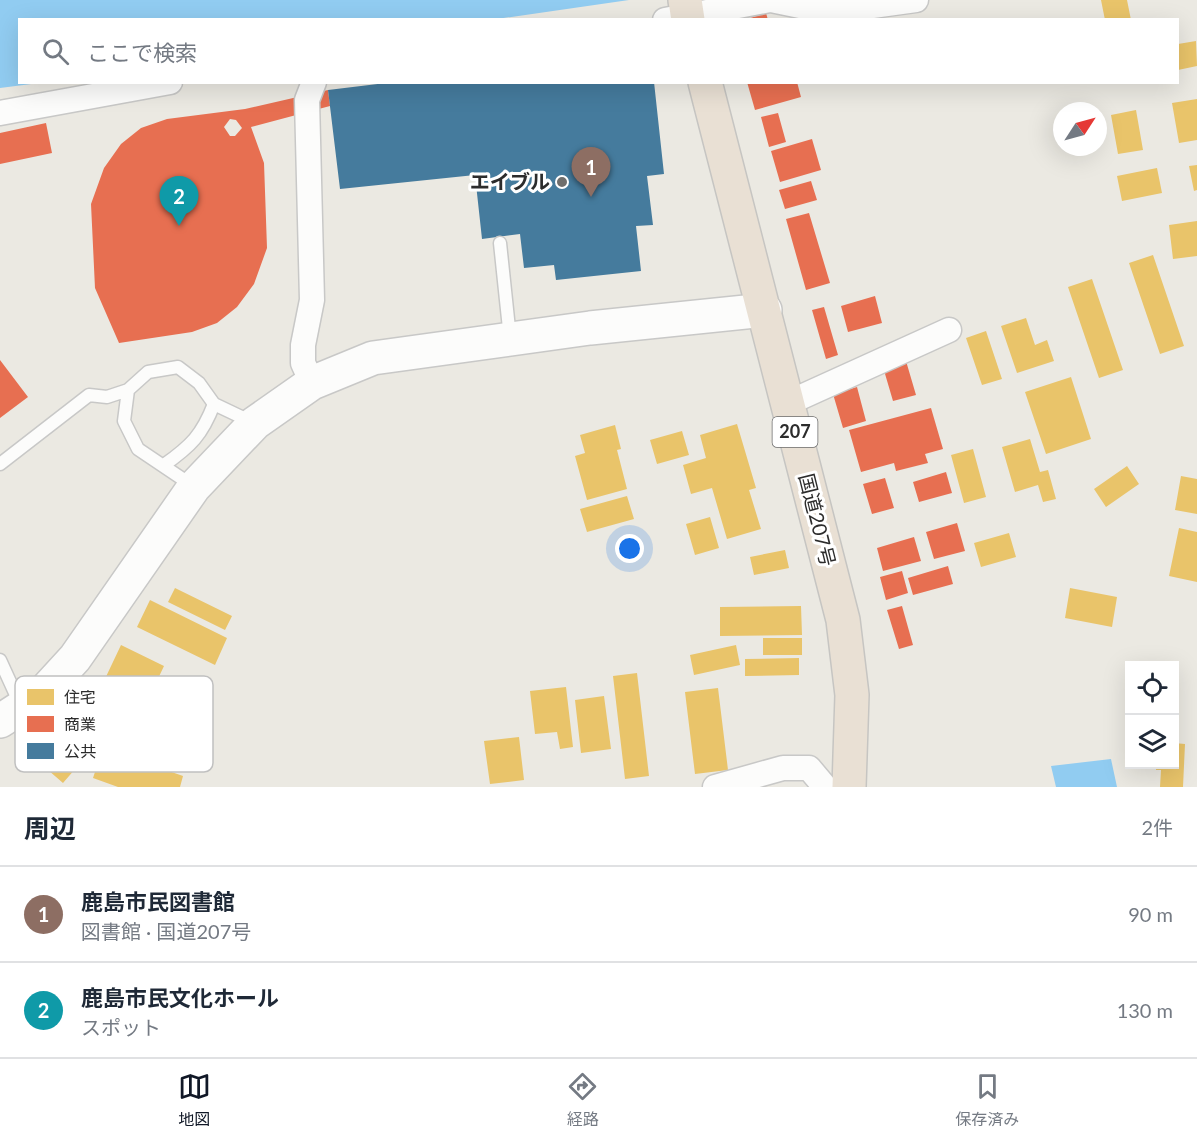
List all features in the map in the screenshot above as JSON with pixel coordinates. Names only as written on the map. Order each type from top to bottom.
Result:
[{"type":"highway","name":"国道207号","points":[[706,84],[843,620],[852,695],[849,787]]},
{"type":"street","points":[[682,11],[770,0],[829,12],[916,0]]},
{"type":"street","points":[[0,113],[159,84]]},
{"type":"street","points":[[312,383],[303,363],[303,345],[312,300],[307,100],[313,84]]},
{"type":"street","points":[[58,676],[75,658],[194,487],[255,423],[312,383],[373,358],[590,328],[765,310]]},
{"type":"street","points":[[788,403],[949,330]]},
{"type":"street","points":[[715,787],[783,768],[809,768],[825,787]]},
{"type":"lane","points":[[500,243],[510,339]]},
{"type":"lane","points":[[0,464],[89,395],[107,397],[128,390],[148,372],[178,367],[199,383],[214,404],[255,423]]},
{"type":"lane","points":[[128,390],[124,421],[138,449],[194,487]]},
{"type":"lane","points":[[164,465],[187,449],[204,429],[214,404]]},
{"type":"lane","points":[[0,660],[11,714]]},
{"type":"water","points":[[0,0],[629,0],[504,18],[18,18],[18,84],[31,84],[0,88]]},
{"type":"water","points":[[1111,759],[1117,787],[1056,787],[1051,766]]},
{"type":"building: 住宅","points":[[1101,0],[1127,0],[1131,18],[1105,18]]},
{"type":"building: 住宅","points":[[1196,41],[1197,66],[1179,70],[1179,44]]},
{"type":"building: 住宅","points":[[1197,99],[1197,140],[1179,143],[1172,103]]},
{"type":"building: 住宅","points":[[1136,110],[1143,150],[1118,154],[1111,115]]},
{"type":"building: 住宅","points":[[1197,165],[1197,190],[1194,191],[1189,166]]},
{"type":"building: 住宅","points":[[1157,168],[1162,193],[1122,201],[1117,176]]},
{"type":"building: 住宅","points":[[1197,221],[1197,256],[1173,259],[1169,225]]},
{"type":"building: 住宅","points":[[1153,255],[1184,346],[1160,354],[1129,263]]},
{"type":"building: 住宅","points":[[1092,279],[1123,370],[1099,378],[1068,287]]},
{"type":"building: 住宅","points":[[1026,318],[1035,345],[1047,340],[1054,361],[1017,373],[1001,326]]},
{"type":"building: 住宅","points":[[986,331],[1002,379],[982,385],[966,338]]},
{"type":"building: 住宅","points":[[1071,377],[1091,439],[1046,454],[1025,392]]},
{"type":"building: 住宅","points":[[737,424],[756,488],[749,490],[761,529],[727,539],[712,488],[691,494],[683,465],[706,458],[700,435]]},
{"type":"building: 住宅","points":[[615,425],[621,449],[617,450],[627,489],[587,500],[575,456],[585,453],[580,435]]},
{"type":"building: 住宅","points":[[682,431],[689,455],[657,464],[650,440]]},
{"type":"building: 住宅","points":[[1030,439],[1040,472],[1048,470],[1056,499],[1043,502],[1038,485],[1015,492],[1002,447]]},
{"type":"building: 住宅","points":[[973,449],[986,497],[964,503],[951,455]]},
{"type":"building: 住宅","points":[[1127,466],[1139,484],[1106,507],[1094,489]]},
{"type":"building: 住宅","points":[[1181,476],[1197,479],[1197,514],[1175,510]]},
{"type":"building: 住宅","points":[[627,496],[634,519],[587,532],[580,509]]},
{"type":"building: 住宅","points":[[710,517],[719,548],[695,555],[686,524]]},
{"type":"building: 住宅","points":[[1179,528],[1197,532],[1197,582],[1169,576]]},
{"type":"building: 住宅","points":[[1009,533],[1016,557],[981,567],[974,543]]},
{"type":"building: 住宅","points":[[785,550],[789,568],[754,575],[750,557]]},
{"type":"building: 住宅","points":[[175,588],[232,616],[225,630],[168,602]]},
{"type":"building: 住宅","points":[[1070,588],[1117,597],[1112,627],[1065,618]]},
{"type":"building: 住宅","points":[[150,600],[227,638],[215,665],[137,627]]},
{"type":"building: 住宅","points":[[801,606],[802,635],[720,636],[720,607]]},
{"type":"building: 住宅","points":[[763,638],[802,638],[802,655],[763,655]]},
{"type":"building: 住宅","points":[[121,645],[164,666],[159,676],[106,676]]},
{"type":"building: 住宅","points":[[736,645],[740,665],[694,675],[690,655]]},
{"type":"building: 住宅","points":[[799,658],[799,675],[745,676],[745,659]]},
{"type":"building: 住宅","points":[[637,673],[649,776],[625,779],[613,676]]},
{"type":"building: 住宅","points":[[566,687],[573,747],[560,749],[557,732],[535,734],[530,691]]},
{"type":"building: 住宅","points":[[718,688],[728,770],[695,774],[685,692]]},
{"type":"building: 住宅","points":[[604,696],[611,749],[581,753],[575,700]]},
{"type":"building: 住宅","points":[[519,737],[524,780],[490,784],[484,741]]},
{"type":"building: 住宅","points":[[1179,743],[1185,744],[1183,787],[1160,787],[1161,770],[1156,770],[1179,769]]},
{"type":"building: 住宅","points":[[50,772],[73,772],[63,783]]},
{"type":"building: 住宅","points":[[95,772],[172,772],[183,776],[180,787],[118,787],[93,778]]},
{"type":"building: 商業","points":[[766,13],[767,18],[750,18]]},
{"type":"building: 商業","points":[[748,84],[798,84],[801,97],[755,110]]},
{"type":"building: 商業","points":[[328,90],[330,106],[251,127],[264,163],[267,248],[254,284],[237,307],[217,323],[192,332],[119,343],[95,288],[91,204],[104,168],[121,144],[141,128],[167,119],[245,109]],"holes":[[[230,119],[236,120],[242,128],[235,136],[230,136],[224,127]]]},
{"type":"building: 商業","points":[[778,113],[786,142],[769,147],[761,117]]},
{"type":"building: 商業","points":[[46,123],[52,153],[0,164],[0,133]]},
{"type":"building: 商業","points":[[812,139],[821,170],[780,182],[771,151]]},
{"type":"building: 商業","points":[[811,181],[817,200],[785,209],[779,190]]},
{"type":"building: 商業","points":[[809,213],[830,283],[806,290],[786,219]]},
{"type":"building: 商業","points":[[875,296],[882,323],[848,332],[841,306]]},
{"type":"building: 商業","points":[[824,307],[838,355],[826,359],[812,310]]},
{"type":"building: 商業","points":[[0,360],[28,397],[0,418]]},
{"type":"building: 商業","points":[[906,361],[916,395],[893,401],[883,367]]},
{"type":"building: 商業","points":[[857,387],[866,421],[843,428],[833,394]]},
{"type":"building: 商業","points":[[931,408],[943,449],[925,454],[928,463],[896,471],[894,463],[861,472],[849,430]]},
{"type":"building: 商業","points":[[946,472],[952,493],[919,502],[913,482]]},
{"type":"building: 商業","points":[[885,478],[894,508],[872,514],[863,484]]},
{"type":"building: 商業","points":[[957,523],[965,551],[934,559],[926,532]]},
{"type":"building: 商業","points":[[914,537],[921,561],[883,571],[877,548]]},
{"type":"building: 商業","points":[[948,566],[953,584],[913,595],[908,578]]},
{"type":"building: 商業","points":[[902,571],[908,593],[886,600],[880,577]]},
{"type":"building: 商業","points":[[902,606],[913,645],[899,649],[887,610]]},
{"type":"building: 公共","name":"エイブル","points":[[378,84],[654,84],[664,174],[647,176],[653,225],[636,226],[641,271],[556,280],[554,265],[524,268],[520,234],[482,239],[475,175],[340,189],[328,90]]},
{"type":"place","name":"エイブル","points":[[562,182]]},
{"type":"place","name":"鹿島市民図書館","points":[[591,197]]},
{"type":"place","name":"鹿島市民文化ホール","points":[[179,226]]}]
